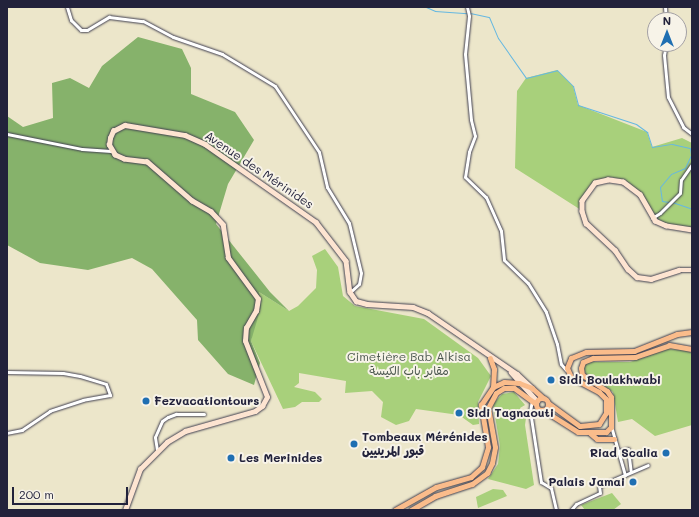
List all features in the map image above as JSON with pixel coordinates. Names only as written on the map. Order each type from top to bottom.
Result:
[{"type":"main road","name":"Avenue des Mérinides","points":[[111,151],[110,138],[114,131],[125,125],[185,135],[205,144],[316,222],[346,261],[350,292]]},
{"type":"main road","points":[[111,151],[124,159],[147,162],[187,197],[220,219],[228,258],[258,299],[256,312],[246,328],[245,341],[266,392],[262,406],[251,413],[182,432],[157,450],[138,473],[125,510]]},
{"type":"main road","points":[[692,230],[663,226],[652,218],[640,195],[623,182],[608,180],[596,183],[589,189],[582,201],[582,211],[586,224],[615,250],[628,269],[637,277],[651,279],[679,270],[692,270]]},
{"type":"main road","points":[[350,292],[360,303],[420,309],[490,358],[510,370],[548,403],[580,426],[601,422],[606,405],[603,395],[571,377],[567,370],[571,358],[580,353],[634,351],[677,334],[692,332]]},
{"type":"main road","points":[[510,370],[535,402],[538,409],[543,410],[575,431],[590,433],[609,430],[611,424],[611,397],[607,391],[582,375],[581,368],[583,362],[593,358],[635,357],[669,345],[692,348]]},
{"type":"main road","points":[[490,358],[494,369],[493,387]]},
{"type":"main road","points":[[395,510],[432,489],[471,477],[482,467],[488,447],[481,404],[493,387],[504,382],[519,383],[532,388]]},
{"type":"main road","points":[[411,510],[435,496],[472,484],[487,472],[492,463],[495,447],[488,408],[496,393],[504,388],[514,388],[535,402]]},
{"type":"main road","points":[[535,402],[543,398]]},
{"type":"main road","points":[[543,410],[548,403]]},
{"type":"main road","points":[[590,433],[597,439],[615,440]]},
{"type":"street","points":[[67,7],[71,20],[81,30],[87,30],[109,17],[146,22],[173,37],[232,59],[276,86],[318,152],[327,187],[349,223],[361,273],[359,284],[350,292]]},
{"type":"street","points":[[467,7],[469,14],[465,54],[471,120],[475,136],[469,152],[465,177],[486,197],[501,231],[504,260],[525,279],[546,312],[557,344],[561,364],[567,370]]},
{"type":"street","points":[[666,52],[668,97],[683,127],[692,134]]},
{"type":"street","points":[[7,134],[82,149],[111,151]]},
{"type":"street","points":[[652,218],[681,191],[682,176],[692,164]]},
{"type":"street","points":[[7,372],[63,373],[80,376],[106,384],[110,395],[83,400],[50,411],[22,430],[7,433]]},
{"type":"street","points":[[535,402],[530,411],[541,482],[551,488],[556,510]]},
{"type":"street","points":[[157,450],[155,438],[162,422],[168,417],[176,414],[204,414]]},
{"type":"street","points":[[611,424],[625,475]]},
{"type":"street","points":[[603,431],[615,440]]},
{"type":"street","points":[[619,451],[628,449],[631,472]]},
{"type":"street","points":[[571,510],[576,504],[600,493],[599,486],[648,465]]},
{"type":"green space","points":[[138,37],[182,49],[191,68],[191,94],[235,112],[254,140],[228,184],[216,224],[270,292],[289,311],[259,292],[261,307],[251,341],[260,363],[254,385],[228,374],[198,340],[197,320],[152,269],[132,258],[88,270],[40,263],[7,245],[7,116],[23,127],[53,118],[52,83],[70,78],[89,88],[102,66]]},
{"type":"green space","points":[[557,70],[573,86],[578,105],[647,132],[652,147],[682,138],[692,143],[692,230],[667,226],[648,212],[635,189],[612,177],[590,185],[582,201],[581,210],[515,168],[517,91],[526,78]]},
{"type":"green space","name":"Cimetière Bab Alkisa مقابر باب الكيسة","points":[[325,249],[338,267],[343,296],[355,306],[424,319],[478,358],[491,376],[478,402],[479,424],[473,425],[459,415],[416,409],[409,421],[396,425],[381,417],[383,402],[372,391],[345,393],[346,381],[299,373],[299,383],[294,387],[315,392],[322,399],[319,402],[302,402],[295,407],[283,409],[251,341],[259,292],[289,311],[298,306],[316,288],[317,270],[312,256]]},
{"type":"green space","points":[[667,349],[685,350],[692,353],[692,425],[655,436],[632,419],[618,422],[613,392],[586,374],[583,367],[589,362],[630,362]]},
{"type":"green space","points":[[514,392],[525,405],[520,408],[522,413],[527,411],[525,425],[534,485],[526,489],[488,479],[498,464],[500,446],[493,404],[502,394]]},
{"type":"green space","points":[[493,489],[503,490],[507,496],[478,508],[476,497]]},
{"type":"green space","points":[[612,493],[621,504],[613,510],[585,510],[581,505]]},
{"type":"waterway","points":[[426,7],[435,11],[467,13]]},
{"type":"waterway","points":[[470,13],[489,17],[498,38],[526,78],[557,70],[573,86],[578,105],[636,124],[647,132],[652,147],[672,144],[690,148],[691,155],[685,168],[671,174],[660,187],[662,201],[669,202]]},
{"type":"waterway","points":[[672,202],[692,209]]},
{"type":"place","name":"Sidi Boulakhwabi","points":[[551,380]]},
{"type":"place","name":"Fezvacationtours","points":[[146,401]]},
{"type":"place","name":"Sidi Tagnaouti","points":[[459,413]]},
{"type":"place","name":"Tombeaux Mérénides قبور المرينيين","points":[[354,444]]},
{"type":"place","name":"Riad Scalia","points":[[666,453]]},
{"type":"place","name":"Les Merinides","points":[[231,458]]},
{"type":"place","name":"Palais Jamai","points":[[633,482]]}]
